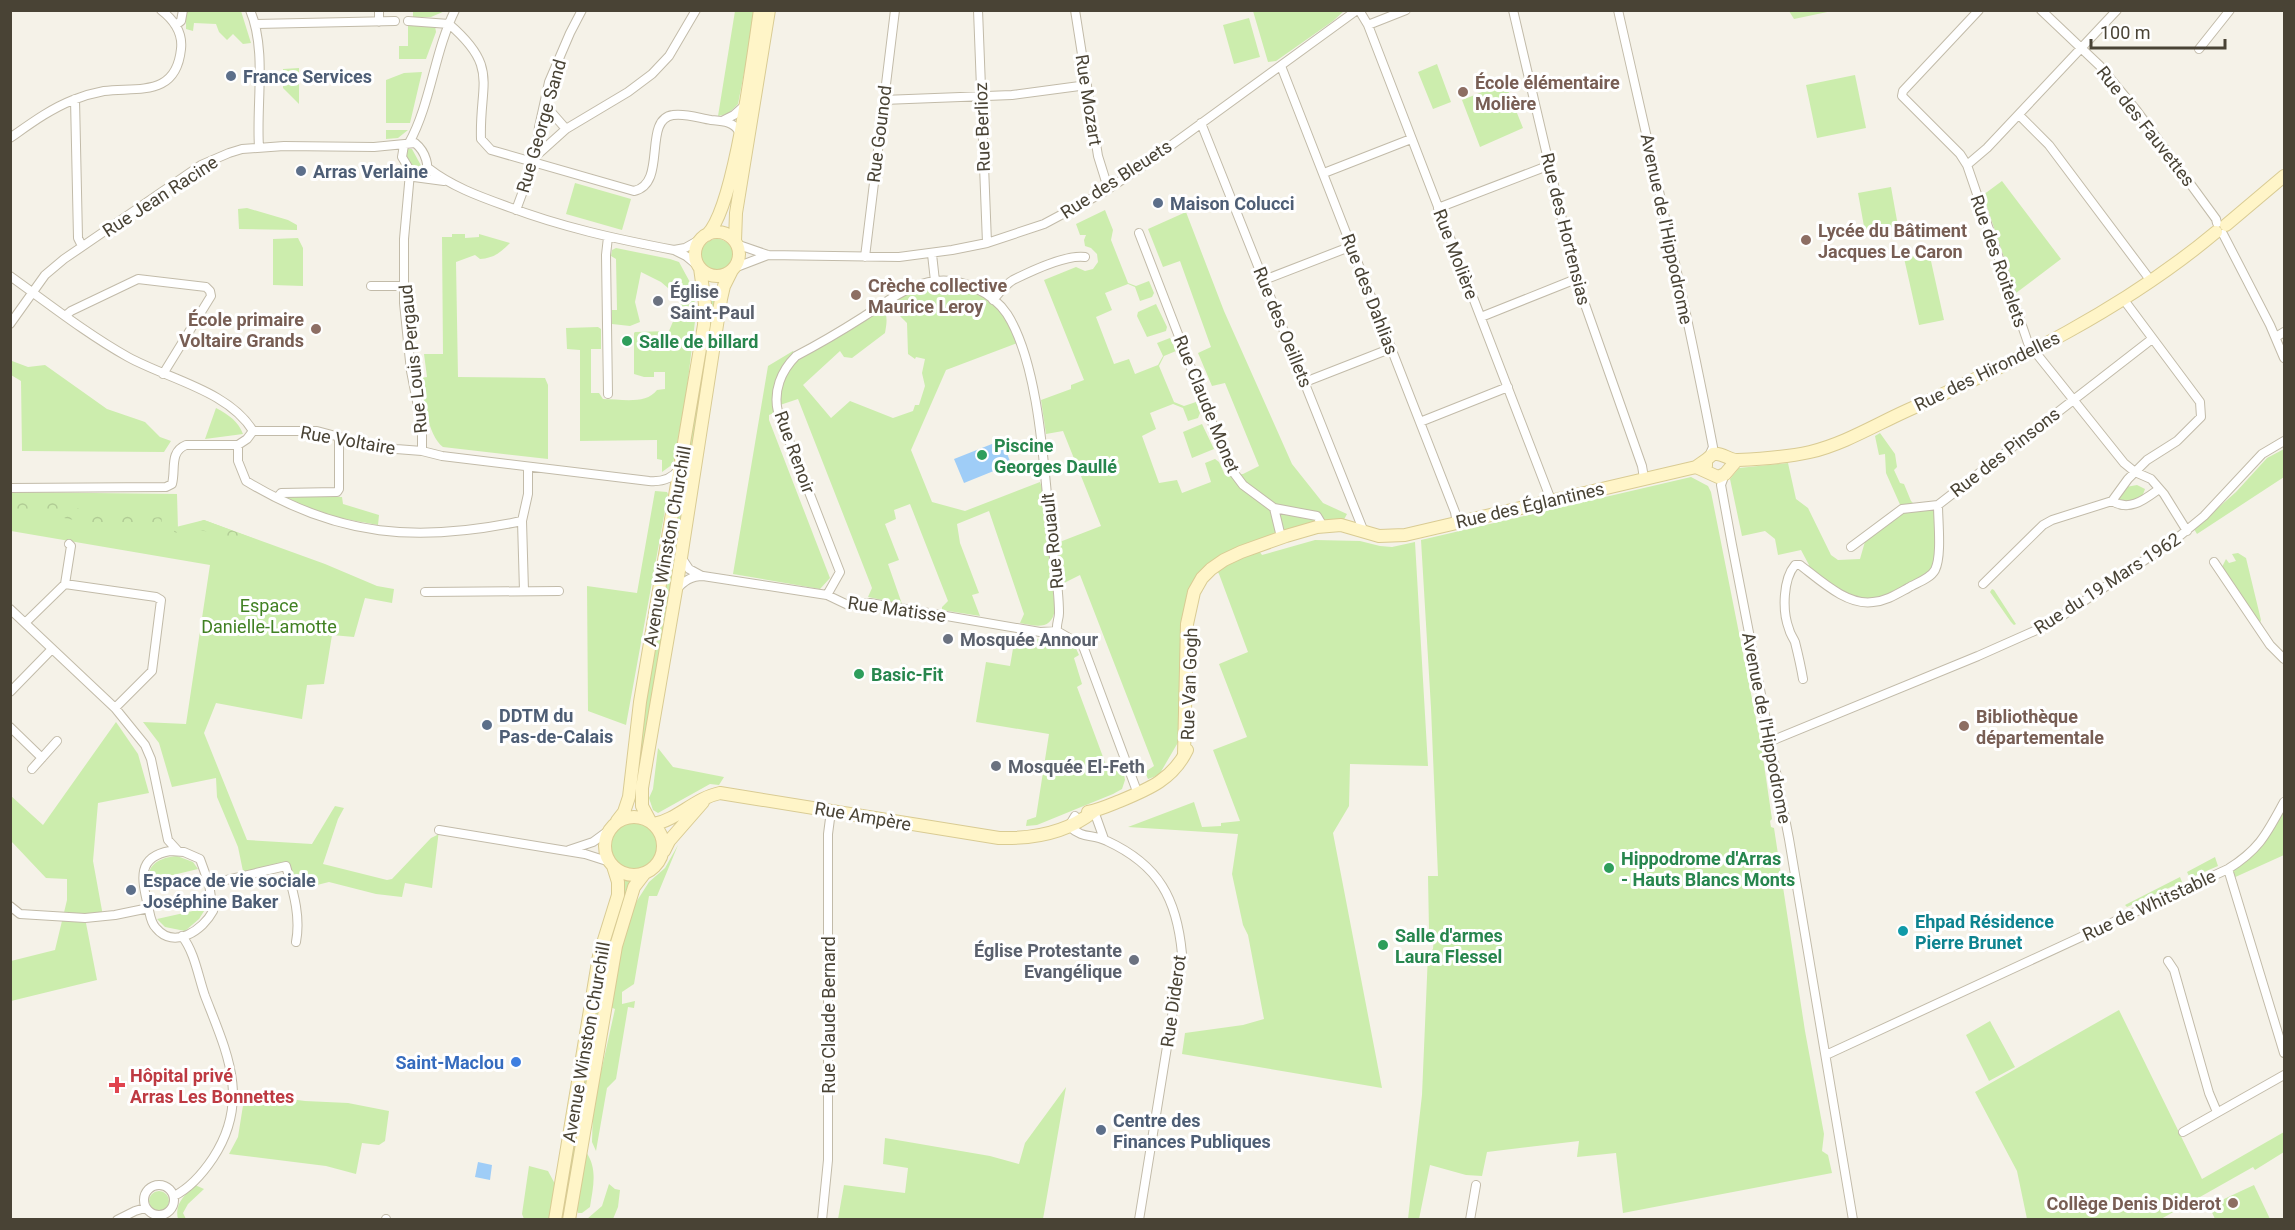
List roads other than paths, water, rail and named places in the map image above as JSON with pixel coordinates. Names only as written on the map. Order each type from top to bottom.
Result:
[{"type":"main road","points":[[760,10],[728,188],[716,223],[704,237],[695,254],[699,267],[713,276],[722,276],[733,269],[739,258],[735,243],[736,213],[769,10]]},
{"type":"main road","name":"Rue des Hirondelles","points":[[1717,465],[1803,453],[1837,443],[2033,350],[2124,300],[2220,229],[2284,176]]},
{"type":"main road","points":[[704,237],[723,233],[735,243]]},
{"type":"main road","name":"Avenue Winston Churchill","points":[[617,821],[624,812],[629,797],[640,702],[705,318],[703,280],[699,267]]},
{"type":"main road","name":"Avenue Winston Churchill","points":[[652,823],[642,806],[642,788],[676,590],[721,299],[724,286],[733,269]]},
{"type":"main road","name":"Rue des Églantines","points":[[1364,532],[1379,536],[1405,535],[1644,478],[1717,465]]},
{"type":"main road","name":"Rue Van Gogh","points":[[1184,755],[1187,624],[1194,592],[1202,578],[1224,560],[1281,537],[1323,526],[1341,525],[1364,532]]},
{"type":"main road","name":"Rue Ampère","points":[[652,823],[668,821],[684,808],[708,797],[724,793],[964,834],[999,838],[1020,837],[1074,825],[1094,811],[1138,794],[1163,781],[1184,755]]},
{"type":"main road","points":[[662,855],[662,837],[652,823],[632,816],[617,821],[608,831],[605,849],[611,864],[629,875],[644,873],[654,868],[662,855],[669,842],[708,797]]},
{"type":"main road","name":"Avenue Winston Churchill","points":[[555,1220],[599,956],[619,891],[611,864]]},
{"type":"main road","name":"Avenue Winston Churchill","points":[[569,1220],[615,946],[634,887],[644,873]]},
{"type":"street","points":[[10,138],[48,112],[75,99],[104,91],[153,88],[168,80],[180,59],[182,43],[176,24],[161,10]]},
{"type":"street","points":[[176,24],[181,21],[183,10]]},
{"type":"street","points":[[250,10],[256,24],[259,52],[260,147]]},
{"type":"street","points":[[379,10],[379,21]]},
{"type":"street","points":[[448,182],[421,178],[410,173],[402,157],[406,144],[418,126],[436,62],[455,10]]},
{"type":"street","name":"Rue George Sand","points":[[516,210],[536,159],[549,82],[582,10]]},
{"type":"street","points":[[536,159],[566,129],[628,92],[651,74],[669,56],[696,10]]},
{"type":"street","name":"Rue Gounod","points":[[865,257],[895,10]]},
{"type":"street","name":"Rue Berlioz","points":[[978,10],[987,243]]},
{"type":"street","name":"Rue Mozart","points":[[1075,10],[1098,156],[1108,188]]},
{"type":"street","name":"Rue des Bleuets","points":[[735,243],[768,255],[899,257],[932,254],[987,243],[1044,224],[1108,188],[1358,10]]},
{"type":"street","name":"Rue Molière","points":[[1358,10],[1368,25],[1551,500]]},
{"type":"street","points":[[1368,25],[1406,10]]},
{"type":"street","name":"Rue des Hortensias","points":[[1513,10],[1576,279],[1642,466],[1644,478]]},
{"type":"street","name":"Avenue de l'Hippodrome","points":[[1618,10],[1662,198],[1771,741],[1854,1220]]},
{"type":"street","name":"Rue des Roitelets","points":[[1979,10],[1903,91],[1902,96],[1960,154],[1967,165],[2028,343],[2124,463],[2135,472],[2151,479],[2159,489]]},
{"type":"street","name":"Rue des Fauvettes","points":[[2041,10],[2100,66],[2138,111],[2216,219],[2276,337],[2284,358]]},
{"type":"street","points":[[1967,165],[2019,115],[2117,10]]},
{"type":"street","points":[[2199,49],[2230,10]]},
{"type":"street","points":[[256,24],[395,21]]},
{"type":"street","points":[[408,21],[449,24],[477,55],[484,76],[481,139],[485,146],[501,153],[536,159],[634,191],[649,183],[658,129],[664,119],[676,115],[722,121],[736,126],[739,132]]},
{"type":"street","name":"Rue des Dahlias","points":[[1281,66],[1392,348],[1455,512],[1457,523]]},
{"type":"street","points":[[884,100],[1028,94],[1087,85]]},
{"type":"street","points":[[75,99],[78,238],[82,246]]},
{"type":"street","points":[[722,121],[744,106]]},
{"type":"street","points":[[544,107],[566,129]]},
{"type":"street","points":[[2019,115],[2049,145],[2151,281]]},
{"type":"street","name":"Rue des Oeillets","points":[[1201,123],[1364,532]]},
{"type":"street","points":[[418,126],[419,146],[428,168],[448,182],[516,210],[572,229],[674,250],[699,267]]},
{"type":"street","points":[[1324,173],[1411,138]]},
{"type":"street","name":"Rue Jean Racine","points":[[10,324],[45,275],[82,246],[201,165],[229,153],[260,147],[415,143],[419,146]]},
{"type":"street","name":"Rue Jean Racine","points":[[379,145],[402,157]]},
{"type":"street","points":[[1438,208],[1550,165]]},
{"type":"street","name":"Rue Louis Pergaud","points":[[408,196],[428,168]]},
{"type":"street","name":"Rue Louis Pergaud","points":[[410,173],[404,239],[404,286],[411,371],[422,428],[422,451]]},
{"type":"street","name":"Rue Claude Monet","points":[[1139,233],[1217,435],[1234,473],[1243,485],[1274,508],[1317,516],[1323,526]]},
{"type":"street","points":[[608,237],[606,255],[608,394]]},
{"type":"street","points":[[674,250],[685,248],[704,237]]},
{"type":"street","points":[[1264,280],[1352,246]]},
{"type":"street","points":[[932,254],[935,281]]},
{"type":"street","name":"Rue des Bleuets","points":[[733,269],[768,255]]},
{"type":"street","points":[[993,300],[1012,281],[1063,259],[1085,257]]},
{"type":"street","points":[[10,276],[65,316],[129,357],[227,404],[244,417],[253,431],[238,445],[186,445],[179,448],[174,454],[172,484],[166,487],[10,488]]},
{"type":"street","points":[[65,316],[138,279],[206,287],[211,296],[163,374]]},
{"type":"street","points":[[1481,317],[1576,279]]},
{"type":"street","name":"Rue Rouault","points":[[935,281],[971,286],[993,300],[1006,313],[1017,335],[1035,402],[1060,616],[1057,631]]},
{"type":"street","name":"Rue Renoir","points":[[827,596],[840,572],[778,412],[778,391],[784,368],[796,356],[894,297],[916,286],[935,281]]},
{"type":"street","points":[[371,286],[404,286]]},
{"type":"street","points":[[1983,584],[2043,525],[2112,501],[2147,460],[2182,436],[2201,417],[2200,402],[2124,300]]},
{"type":"street","points":[[2276,337],[2284,332]]},
{"type":"street","name":"Rue des Pinsons","points":[[1851,547],[1902,509],[1938,505],[2152,339]]},
{"type":"street","points":[[1305,382],[1392,348]]},
{"type":"street","points":[[1420,422],[1508,387]]},
{"type":"street","name":"Rue Voltaire","points":[[253,431],[317,431],[396,449],[422,451],[442,456],[659,482],[675,491]]},
{"type":"street","points":[[277,498],[281,493],[337,492],[339,489],[339,437]]},
{"type":"street","name":"Rue du 19 Mars 1962","points":[[1771,741],[2042,628],[2096,595],[2187,531],[2262,454],[2284,441]]},
{"type":"street","points":[[238,445],[238,461],[246,481],[295,508],[356,528],[391,533],[467,531],[522,521]]},
{"type":"street","points":[[524,591],[522,521],[528,494],[528,467]]},
{"type":"street","points":[[659,482],[671,476],[679,468]]},
{"type":"street","points":[[2112,501],[2118,505],[2133,505],[2159,489],[2187,531]]},
{"type":"street","points":[[1803,680],[1785,608],[1788,573],[1795,565],[1800,565],[1856,602],[1886,600],[1931,575],[1936,568],[1938,505]]},
{"type":"street","points":[[1274,508],[1281,537]]},
{"type":"street","points":[[25,623],[65,584],[71,546],[69,544]]},
{"type":"street","points":[[681,557],[689,569],[703,576]]},
{"type":"street","points":[[2214,562],[2265,637],[2284,659]]},
{"type":"street","points":[[676,590],[693,577],[703,576]]},
{"type":"street","name":"Rue Matisse","points":[[703,576],[827,596],[850,606],[870,603],[1041,632],[1057,631]]},
{"type":"street","points":[[65,584],[156,597],[161,600],[152,671],[115,708]]},
{"type":"street","points":[[425,592],[559,591]]},
{"type":"street","points":[[10,609],[129,724],[149,753],[168,840],[178,851]]},
{"type":"street","points":[[1057,631],[1083,646],[1138,794]]},
{"type":"street","points":[[10,692],[52,649]]},
{"type":"street","points":[[10,727],[42,758]]},
{"type":"street","points":[[32,769],[57,741]]},
{"type":"street","name":"Rue de Whitstable","points":[[1826,1055],[2228,869],[2249,856],[2262,841],[2284,802]]},
{"type":"street","name":"Rue Claude Bernard","points":[[822,1220],[828,1160],[828,834],[831,811]]},
{"type":"street","points":[[1094,811],[1104,839]]},
{"type":"street","name":"Rue Diderot","points":[[1074,825],[1104,839],[1145,863],[1158,877],[1175,912],[1181,946],[1182,954],[1174,1011],[1138,1220]]},
{"type":"street","points":[[439,830],[593,855],[611,864]]},
{"type":"street","points":[[567,850],[593,842],[608,831]]},
{"type":"street","points":[[162,852],[178,851],[200,859],[209,884],[213,911],[203,925],[187,935],[169,936],[157,930],[152,922],[143,881],[143,871],[147,863],[162,852],[168,840]]},
{"type":"street","points":[[209,884],[286,867],[297,913],[296,942]]},
{"type":"street","points":[[2228,869],[2284,1053]]},
{"type":"street","points":[[10,906],[20,914]]},
{"type":"street","points":[[10,916],[20,914],[85,918],[149,909]]},
{"type":"street","points":[[174,1196],[193,1182],[216,1152],[230,1123],[233,1097],[233,1078],[228,1055],[199,978],[187,935]]},
{"type":"street","points":[[2168,961],[2174,970],[2209,1093],[2217,1112]]},
{"type":"street","points":[[2183,1132],[2284,1075]]},
{"type":"street","points":[[1470,1220],[1476,1185]]},
{"type":"street","points":[[164,1186],[174,1196],[171,1210],[164,1215],[157,1217],[145,1208],[143,1199],[151,1187],[164,1186]]},
{"type":"street","points":[[117,1220],[145,1208]]},
{"type":"street","points":[[171,1210],[174,1220]]},
{"type":"water","points":[[1002,440],[1011,464],[964,483],[954,459]]},
{"type":"water","points":[[478,1162],[492,1165],[490,1180],[475,1177]]},
{"type":"place","name":"France Services","points":[[231,76]]},
{"type":"place","name":"École élémentaire Molière","points":[[1463,92]]},
{"type":"place","name":"Arras Verlaine","points":[[301,171]]},
{"type":"place","name":"Maison Colucci","points":[[1158,203]]},
{"type":"place","name":"Lycée du Bâtiment Jacques Le Caron","points":[[1806,240]]},
{"type":"place","name":"Crèche collective Maurice Leroy","points":[[856,295]]},
{"type":"place","name":"Église Saint-Paul","points":[[658,301]]},
{"type":"place","name":"École primaire Voltaire Grands","points":[[316,329]]},
{"type":"place","name":"Salle de billard","points":[[627,341]]},
{"type":"place","name":"Piscine Georges Daullé","points":[[982,455]]},
{"type":"place","name":"Mosquée Annour","points":[[948,639]]},
{"type":"place","name":"Basic-Fit","points":[[859,674]]},
{"type":"place","name":"DDTM du Pas-de-Calais","points":[[487,725]]},
{"type":"place","name":"Bibliothèque départementale","points":[[1964,726]]},
{"type":"place","name":"Mosquée El-Feth","points":[[996,766]]},
{"type":"place","name":"Hippodrome d'Arras - Hauts Blancs Monts","points":[[1609,868]]},
{"type":"place","name":"Espace de vie sociale Joséphine Baker","points":[[131,890]]},
{"type":"place","name":"Ehpad Résidence Pierre Brunet","points":[[1903,931]]},
{"type":"place","name":"Salle d'armes Laura Flessel","points":[[1383,945]]},
{"type":"place","name":"Église Protestante Evangélique","points":[[1134,960]]},
{"type":"place","name":"Saint-Maclou","points":[[516,1062]]},
{"type":"place","name":"Hôpital privé Arras Les Bonnettes","points":[[117,1085]]},
{"type":"place","name":"Centre des Finances Publiques","points":[[1101,1130]]},
{"type":"place","name":"Collège Denis Diderot","points":[[2233,1203]]},
{"type":"park label","name":"Espace Danielle-Lamotte","points":[[269,615]]}]
